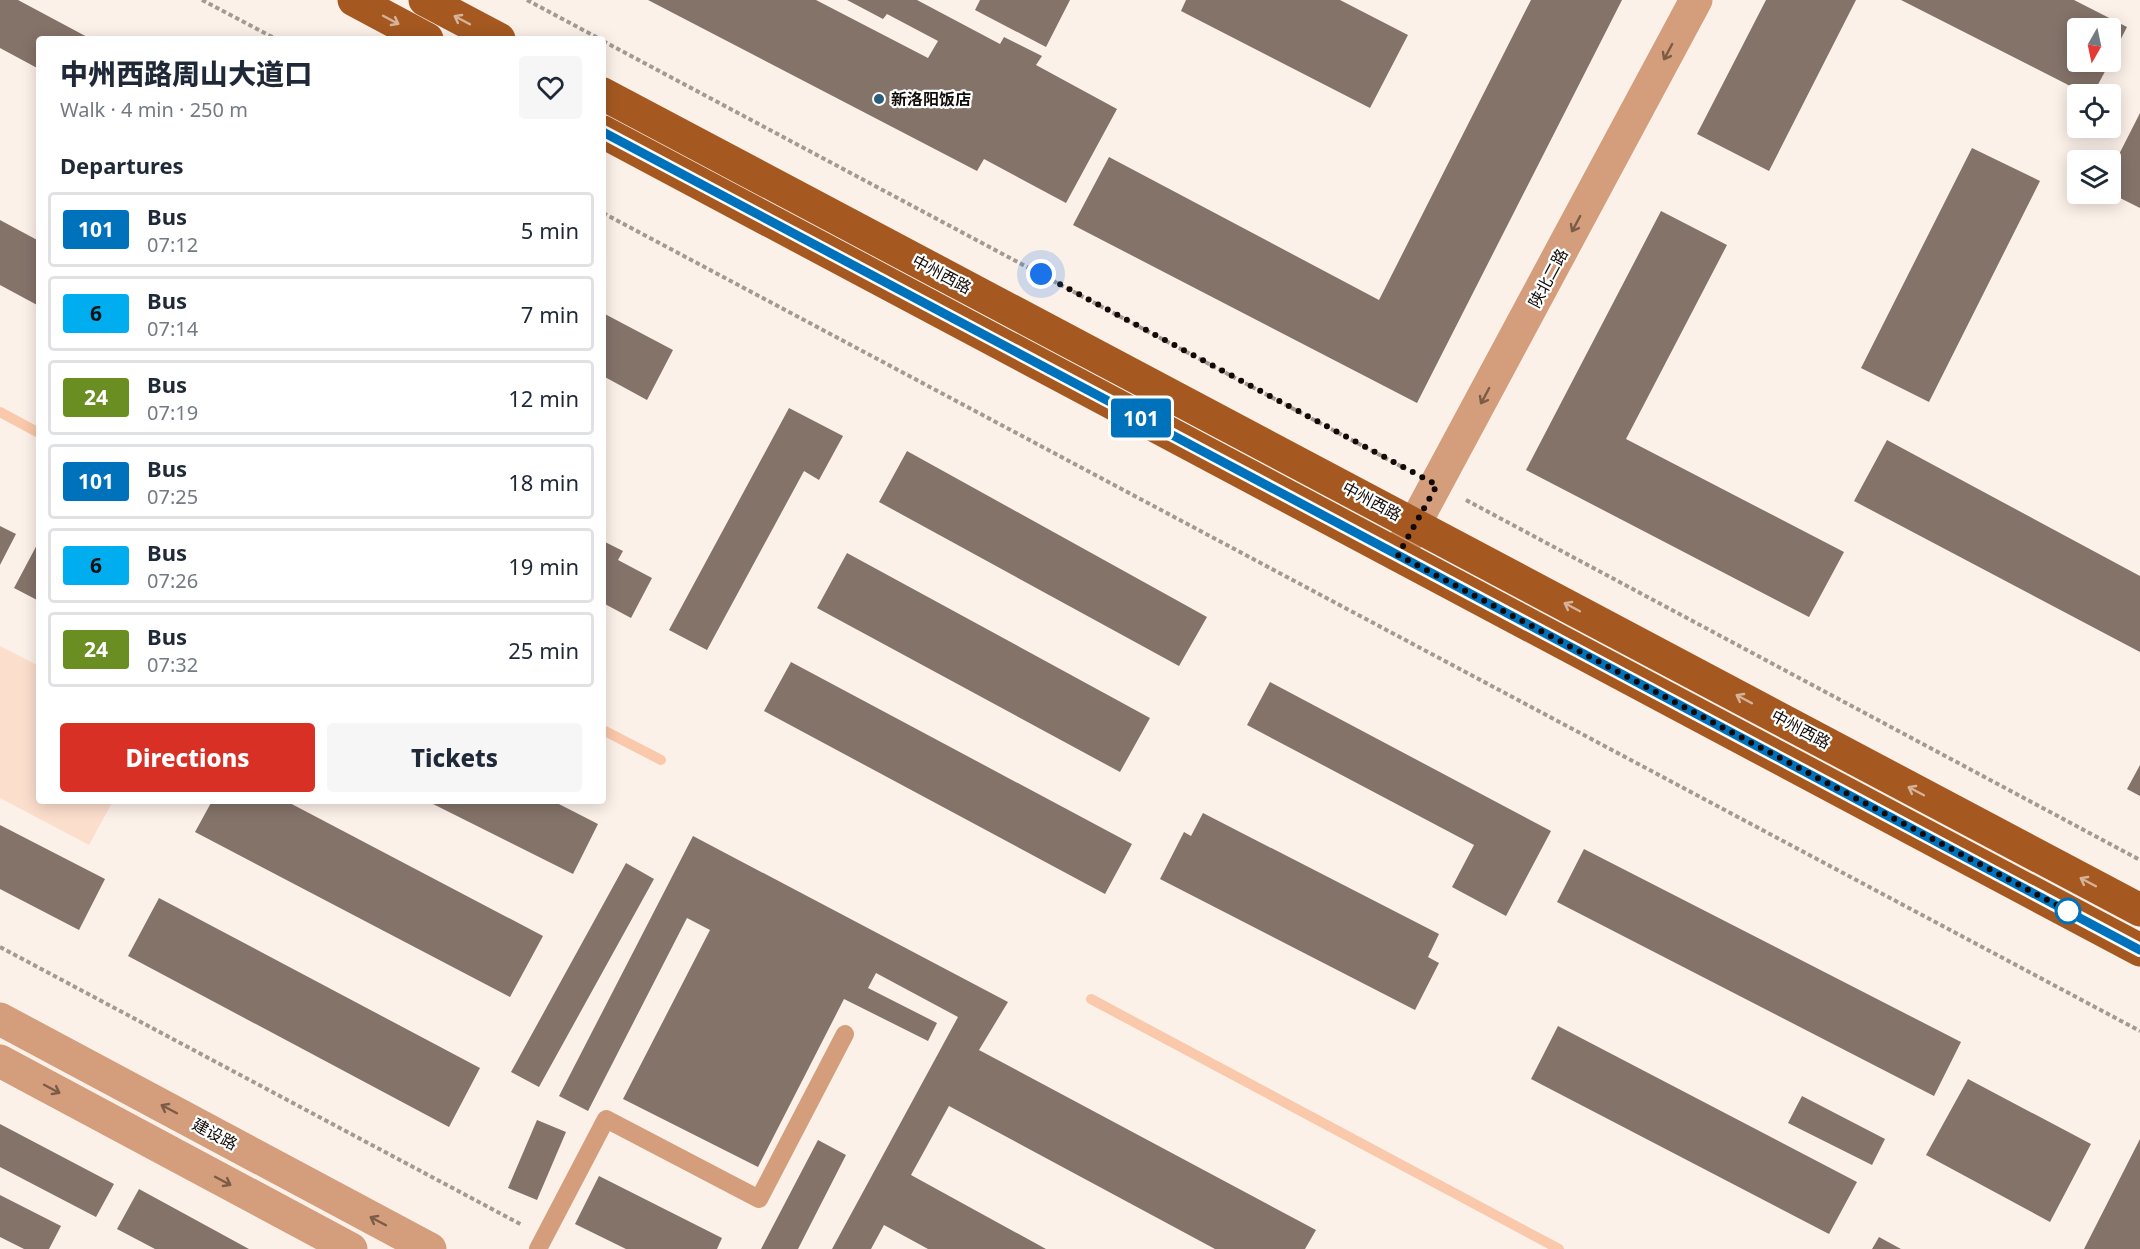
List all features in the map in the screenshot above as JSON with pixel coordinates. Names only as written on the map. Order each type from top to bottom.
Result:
[{"type":"main road","points":[[354,0],[421,36]]},
{"type":"main road","points":[[425,0],[493,36]]},
{"type":"main road","name":"中州西路","points":[[606,96],[2140,910]]},
{"type":"main road","name":"中州西路","points":[[606,134],[2140,950]]},
{"type":"street","name":"陕北二路","points":[[1398,555],[1696,0]]},
{"type":"street","name":"建设路","points":[[0,1018],[430,1249]]},
{"type":"street","points":[[0,1061],[351,1249]]},
{"type":"lane","points":[[541,1243],[606,1119],[759,1199],[845,1034]]},
{"type":"path","points":[[202,0],[270,36]]},
{"type":"path","points":[[527,0],[594,36]]},
{"type":"path","points":[[606,43],[2140,860]]},
{"type":"path","points":[[606,215],[2140,1031]]},
{"type":"path","points":[[0,946],[541,1243]]},
{"type":"shaded area","points":[[0,646],[36,664],[36,804],[111,804],[89,845],[0,798]]},
{"type":"building","points":[[0,0],[18,0],[85,36],[36,36],[36,67],[0,48]]},
{"type":"building","points":[[648,0],[816,0],[928,58],[938,41],[887,14],[883,19],[847,0],[917,0],[1000,44],[1004,37],[1042,56],[1036,65],[1117,109],[1066,203],[984,159],[977,171]]},
{"type":"building","points":[[980,0],[1070,0],[1046,47],[975,10]]},
{"type":"building","points":[[1186,0],[1340,0],[1408,35],[1370,108],[1181,11]]},
{"type":"building","points":[[1531,0],[1622,0],[1417,403],[1073,225],[1109,157],[1379,300]]},
{"type":"building","points":[[1766,0],[1856,0],[1769,171],[1697,134]]},
{"type":"building","points":[[1901,0],[2074,0],[2109,18],[2067,18],[2067,72],[2105,72],[2098,84],[2067,84]]},
{"type":"building","points":[[2121,24],[2127,27],[2121,39]]},
{"type":"building","points":[[2140,113],[2140,208],[2121,198],[2121,150]]},
{"type":"building","points":[[1972,148],[2040,181],[1929,402],[1861,368]]},
{"type":"building","points":[[1661,211],[1727,245],[1626,439],[1844,552],[1809,617],[1526,470]]},
{"type":"building","points":[[0,220],[36,239],[36,304],[0,285]]},
{"type":"building","points":[[606,315],[673,350],[647,400],[606,378]]},
{"type":"building","points":[[789,408],[843,436],[819,480],[804,471],[707,650],[669,630]]},
{"type":"building","points":[[1887,440],[2140,576],[2140,652],[1854,501]]},
{"type":"building","points":[[907,451],[1207,617],[1179,666],[879,502]]},
{"type":"building","points":[[0,526],[16,534],[0,565]]},
{"type":"building","points":[[606,542],[623,551],[618,560],[652,578],[631,618],[606,605]]},
{"type":"building","points":[[36,547],[36,599],[14,588]]},
{"type":"building","points":[[847,553],[1150,718],[1120,772],[817,608]]},
{"type":"building","points":[[791,662],[1132,844],[1105,894],[764,711]]},
{"type":"building","points":[[1270,682],[1551,831],[1506,916],[1452,887],[1474,845],[1247,725]]},
{"type":"building","points":[[2140,765],[2140,796],[2127,789]]},
{"type":"building","points":[[210,804],[292,804],[543,936],[510,997],[195,832]]},
{"type":"building","points":[[433,804],[559,804],[598,824],[573,874]]},
{"type":"building","points":[[1203,813],[1439,934],[1428,957],[1439,963],[1415,1010],[1160,879],[1184,832],[1191,836]]},
{"type":"building","points":[[0,825],[105,879],[79,930],[0,889]]},
{"type":"building","points":[[693,836],[1008,1002],[979,1050],[1316,1230],[1305,1249],[1215,1249],[949,1106],[911,1175],[1046,1249],[928,1249],[884,1225],[871,1249],[832,1249],[958,1017],[876,973],[868,988],[937,1023],[928,1041],[844,999],[758,1167],[623,1099],[710,930],[687,918],[588,1111],[559,1096]]},
{"type":"building","points":[[1584,849],[1961,1042],[1934,1096],[1557,902]]},
{"type":"building","points":[[626,863],[654,879],[539,1087],[511,1072]]},
{"type":"building","points":[[159,898],[480,1068],[449,1127],[128,956]]},
{"type":"building","points":[[1558,1026],[1857,1182],[1829,1234],[1531,1079]]},
{"type":"building","points":[[1968,1079],[2091,1144],[2050,1222],[1926,1155]]},
{"type":"building","points":[[1802,1096],[1885,1139],[1872,1165],[1788,1123]]},
{"type":"building","points":[[537,1120],[566,1132],[537,1200],[508,1188]]},
{"type":"building","points":[[0,1124],[114,1184],[96,1217],[0,1167]]},
{"type":"building","points":[[2140,1139],[2140,1249],[2084,1249]]},
{"type":"building","points":[[818,1140],[846,1155],[798,1249],[761,1249]]},
{"type":"building","points":[[599,1176],[722,1238],[717,1249],[626,1249],[575,1224]]},
{"type":"building","points":[[139,1189],[249,1249],[155,1249],[117,1229]]},
{"type":"building","points":[[0,1195],[61,1226],[49,1249],[24,1249],[0,1237]]},
{"type":"building","points":[[1879,1237],[1901,1249],[1872,1249]]},
{"type":"waterway","points":[[0,412],[36,431]]},
{"type":"waterway","points":[[606,732],[661,760]]},
{"type":"waterway","points":[[1091,999],[1559,1249]]},
{"type":"bus line","name":"101","points":[[606,134],[2140,950]]},
{"type":"place","name":"新洛阳饭店","points":[[879,99]]},
{"type":"route","points":[[1041,274],[1437,485],[1398,555],[2068,911]]}]
